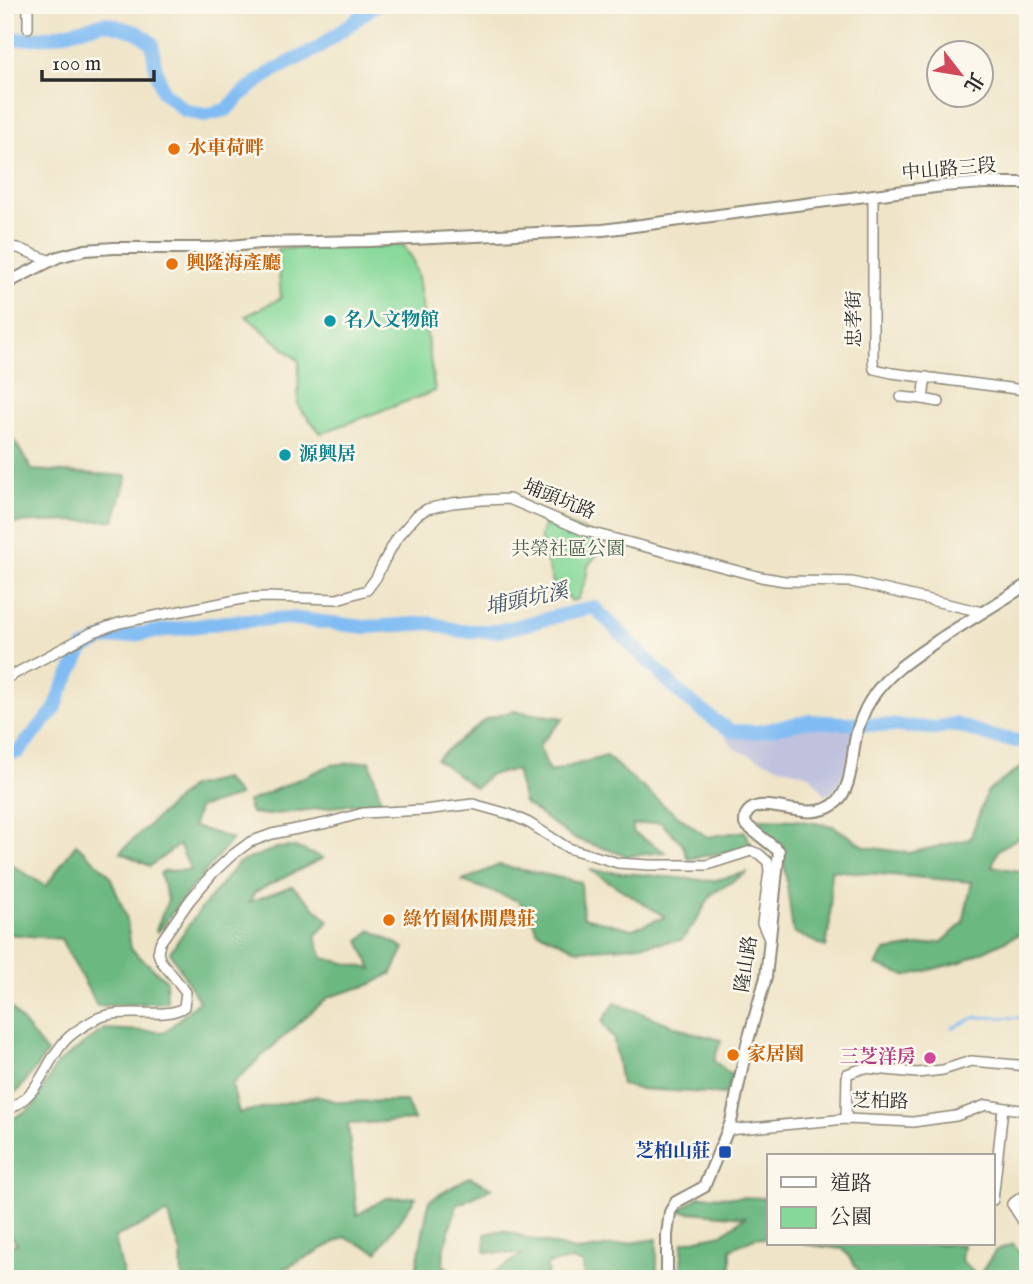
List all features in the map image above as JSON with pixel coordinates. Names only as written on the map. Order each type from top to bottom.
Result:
[{"type":"street","points":[[28,5],[28,28]]},
{"type":"street","name":"中山路三段","points":[[5,284],[58,257],[85,250],[212,248],[260,243],[369,241],[603,230],[943,186],[1028,183]]},
{"type":"street","name":"忠孝街","points":[[873,195],[874,369],[1024,390],[1028,394]]},
{"type":"street","points":[[5,247],[18,248],[51,261]]},
{"type":"street","points":[[923,399],[926,377]]},
{"type":"street","points":[[901,397],[939,402]]},
{"type":"street","name":"埔頭坑路","points":[[5,679],[91,633],[119,623],[247,598],[337,598],[367,590],[397,538],[417,515],[427,509],[452,503],[482,500],[509,499],[584,531],[761,577],[785,581],[852,582],[982,612]]},
{"type":"street","points":[[982,612],[1028,584]]},
{"type":"street","name":"隆山路","points":[[667,1279],[670,1212],[676,1202],[704,1187],[729,1130],[747,1044],[766,977],[779,851],[745,824],[745,815],[751,809],[759,807],[814,812],[831,807],[845,790],[856,734],[871,699],[898,668],[982,612]]},
{"type":"street","points":[[5,1112],[20,1104],[35,1089],[61,1045],[94,1020],[119,1012],[169,1012],[184,1007],[186,992],[161,961],[158,953],[160,943],[190,900],[231,856],[250,842],[272,834],[363,813],[473,804],[509,814],[568,848],[618,863],[707,864],[751,851],[768,862],[762,923],[769,939]]},
{"type":"street","points":[[846,1119],[847,1074],[864,1068],[917,1073],[943,1070],[971,1061],[1028,1066]]},
{"type":"street","name":"芝柏路","points":[[729,1130],[846,1119],[914,1122],[956,1116],[986,1105],[1028,1111]]},
{"type":"street","points":[[995,1182],[1003,1108]]},
{"type":"street","points":[[995,1201],[1012,1204],[1028,1192]]},
{"type":"street","points":[[1012,1204],[1028,1229]]},
{"type":"shaded area","points":[[798,726],[855,728],[842,776],[832,793],[825,795],[810,775],[780,767],[735,749],[722,732],[724,729],[751,734]]},
{"type":"green space","points":[[403,245],[412,258],[418,277],[435,391],[321,433],[298,406],[299,361],[246,316],[281,298],[277,249]]},
{"type":"green space","points":[[5,433],[11,435],[32,470],[127,476],[114,520],[5,523]]},
{"type":"green space","name":"共榮社區公園","points":[[547,518],[605,538],[607,542],[588,566],[578,599],[571,601],[568,596],[555,589],[541,542]]},
{"type":"green space","points":[[513,711],[564,718],[539,745],[549,772],[606,756],[662,804],[707,837],[745,831],[752,847],[688,859],[682,843],[660,822],[633,825],[633,832],[665,852],[627,856],[573,838],[524,803],[516,770],[489,775],[476,788],[436,759],[486,719]]},
{"type":"green space","points":[[370,761],[381,801],[268,815],[251,813],[247,802],[331,765]]},
{"type":"green space","points":[[1028,762],[1028,832],[998,850],[992,866],[1028,873],[1028,930],[961,962],[906,976],[876,965],[885,951],[942,942],[963,923],[972,882],[831,870],[830,922],[826,947],[793,932],[782,845],[762,831],[760,819],[795,820],[833,826],[866,847],[909,853],[970,839],[987,792]]},
{"type":"green space","points":[[224,779],[239,796],[198,808],[193,826],[232,839],[157,932],[168,900],[160,874],[163,871],[191,870],[179,845],[150,866],[120,852],[190,787]]},
{"type":"green space","points":[[76,844],[109,874],[126,916],[131,949],[166,980],[167,1002],[97,1006],[61,939],[9,934],[5,936],[5,861],[46,886]]},
{"type":"green space","points":[[295,847],[323,858],[255,892],[249,902],[292,886],[329,921],[315,936],[323,958],[372,969],[359,941],[371,930],[404,948],[392,973],[372,984],[329,997],[232,1084],[239,1113],[316,1096],[339,1102],[406,1101],[414,1120],[348,1124],[357,1215],[386,1198],[416,1197],[377,1252],[345,1237],[276,1273],[273,1279],[182,1279],[181,1253],[168,1213],[115,1237],[124,1279],[5,1279],[5,1247],[17,1244],[5,1228],[5,1123],[33,1107],[57,1064],[104,1029],[165,1032],[199,1001],[170,952],[238,863],[277,848]]},
{"type":"green space","points":[[499,865],[581,882],[583,917],[632,929],[665,917],[590,870],[712,881],[748,872],[712,894],[682,940],[577,950],[537,931],[519,901],[462,881]]},
{"type":"green space","points":[[615,1003],[690,1032],[721,1040],[714,1061],[732,1075],[726,1094],[639,1089],[621,1085],[614,1040],[602,1022]]},
{"type":"green space","points":[[5,1008],[11,1008],[47,1053],[19,1090],[5,1097]]},
{"type":"green space","points":[[469,1177],[492,1188],[457,1205],[444,1248],[443,1265],[467,1279],[385,1279],[396,1269],[416,1270],[429,1201]]},
{"type":"green space","points":[[700,1196],[767,1198],[767,1239],[756,1237],[731,1249],[731,1279],[680,1279],[683,1242],[722,1234],[745,1217],[678,1211]]},
{"type":"green space","points":[[503,1230],[579,1251],[657,1239],[657,1279],[584,1279],[583,1264],[572,1260],[547,1264],[548,1279],[481,1279],[522,1254],[485,1252],[485,1234]]},
{"type":"green space","points":[[1013,1244],[1028,1264],[1028,1279],[865,1279],[843,1249],[820,1246],[963,1246],[961,1260],[978,1277],[996,1250]]},
{"type":"waterway","points":[[5,40],[49,37],[105,23],[137,32],[152,43],[155,66],[163,92],[184,110],[204,115],[226,110],[244,92],[273,71],[318,48],[376,5]]},
{"type":"waterway","name":"埔頭坑溪","points":[[5,755],[18,752],[55,709],[83,649],[103,639],[226,622],[289,618],[365,627],[431,623],[459,631],[498,631],[594,607],[683,696],[732,731],[756,732],[809,721],[935,728],[954,724],[994,737],[1018,741],[1028,738]]},
{"type":"waterway","points":[[952,1028],[976,1017],[1028,1018]]},
{"type":"place","name":"水車荷畔","points":[[174,149]]},
{"type":"place","name":"興隆海產廳","points":[[172,264]]},
{"type":"place","name":"名人文物館","points":[[330,321]]},
{"type":"place","name":"源興居","points":[[285,455]]},
{"type":"place","name":"綠竹園休閒農莊","points":[[389,920]]},
{"type":"place","name":"家居園","points":[[733,1055]]},
{"type":"place","name":"三芝洋房","points":[[930,1058]]},
{"type":"place","name":"芝柏山莊","points":[[725,1152]]}]
